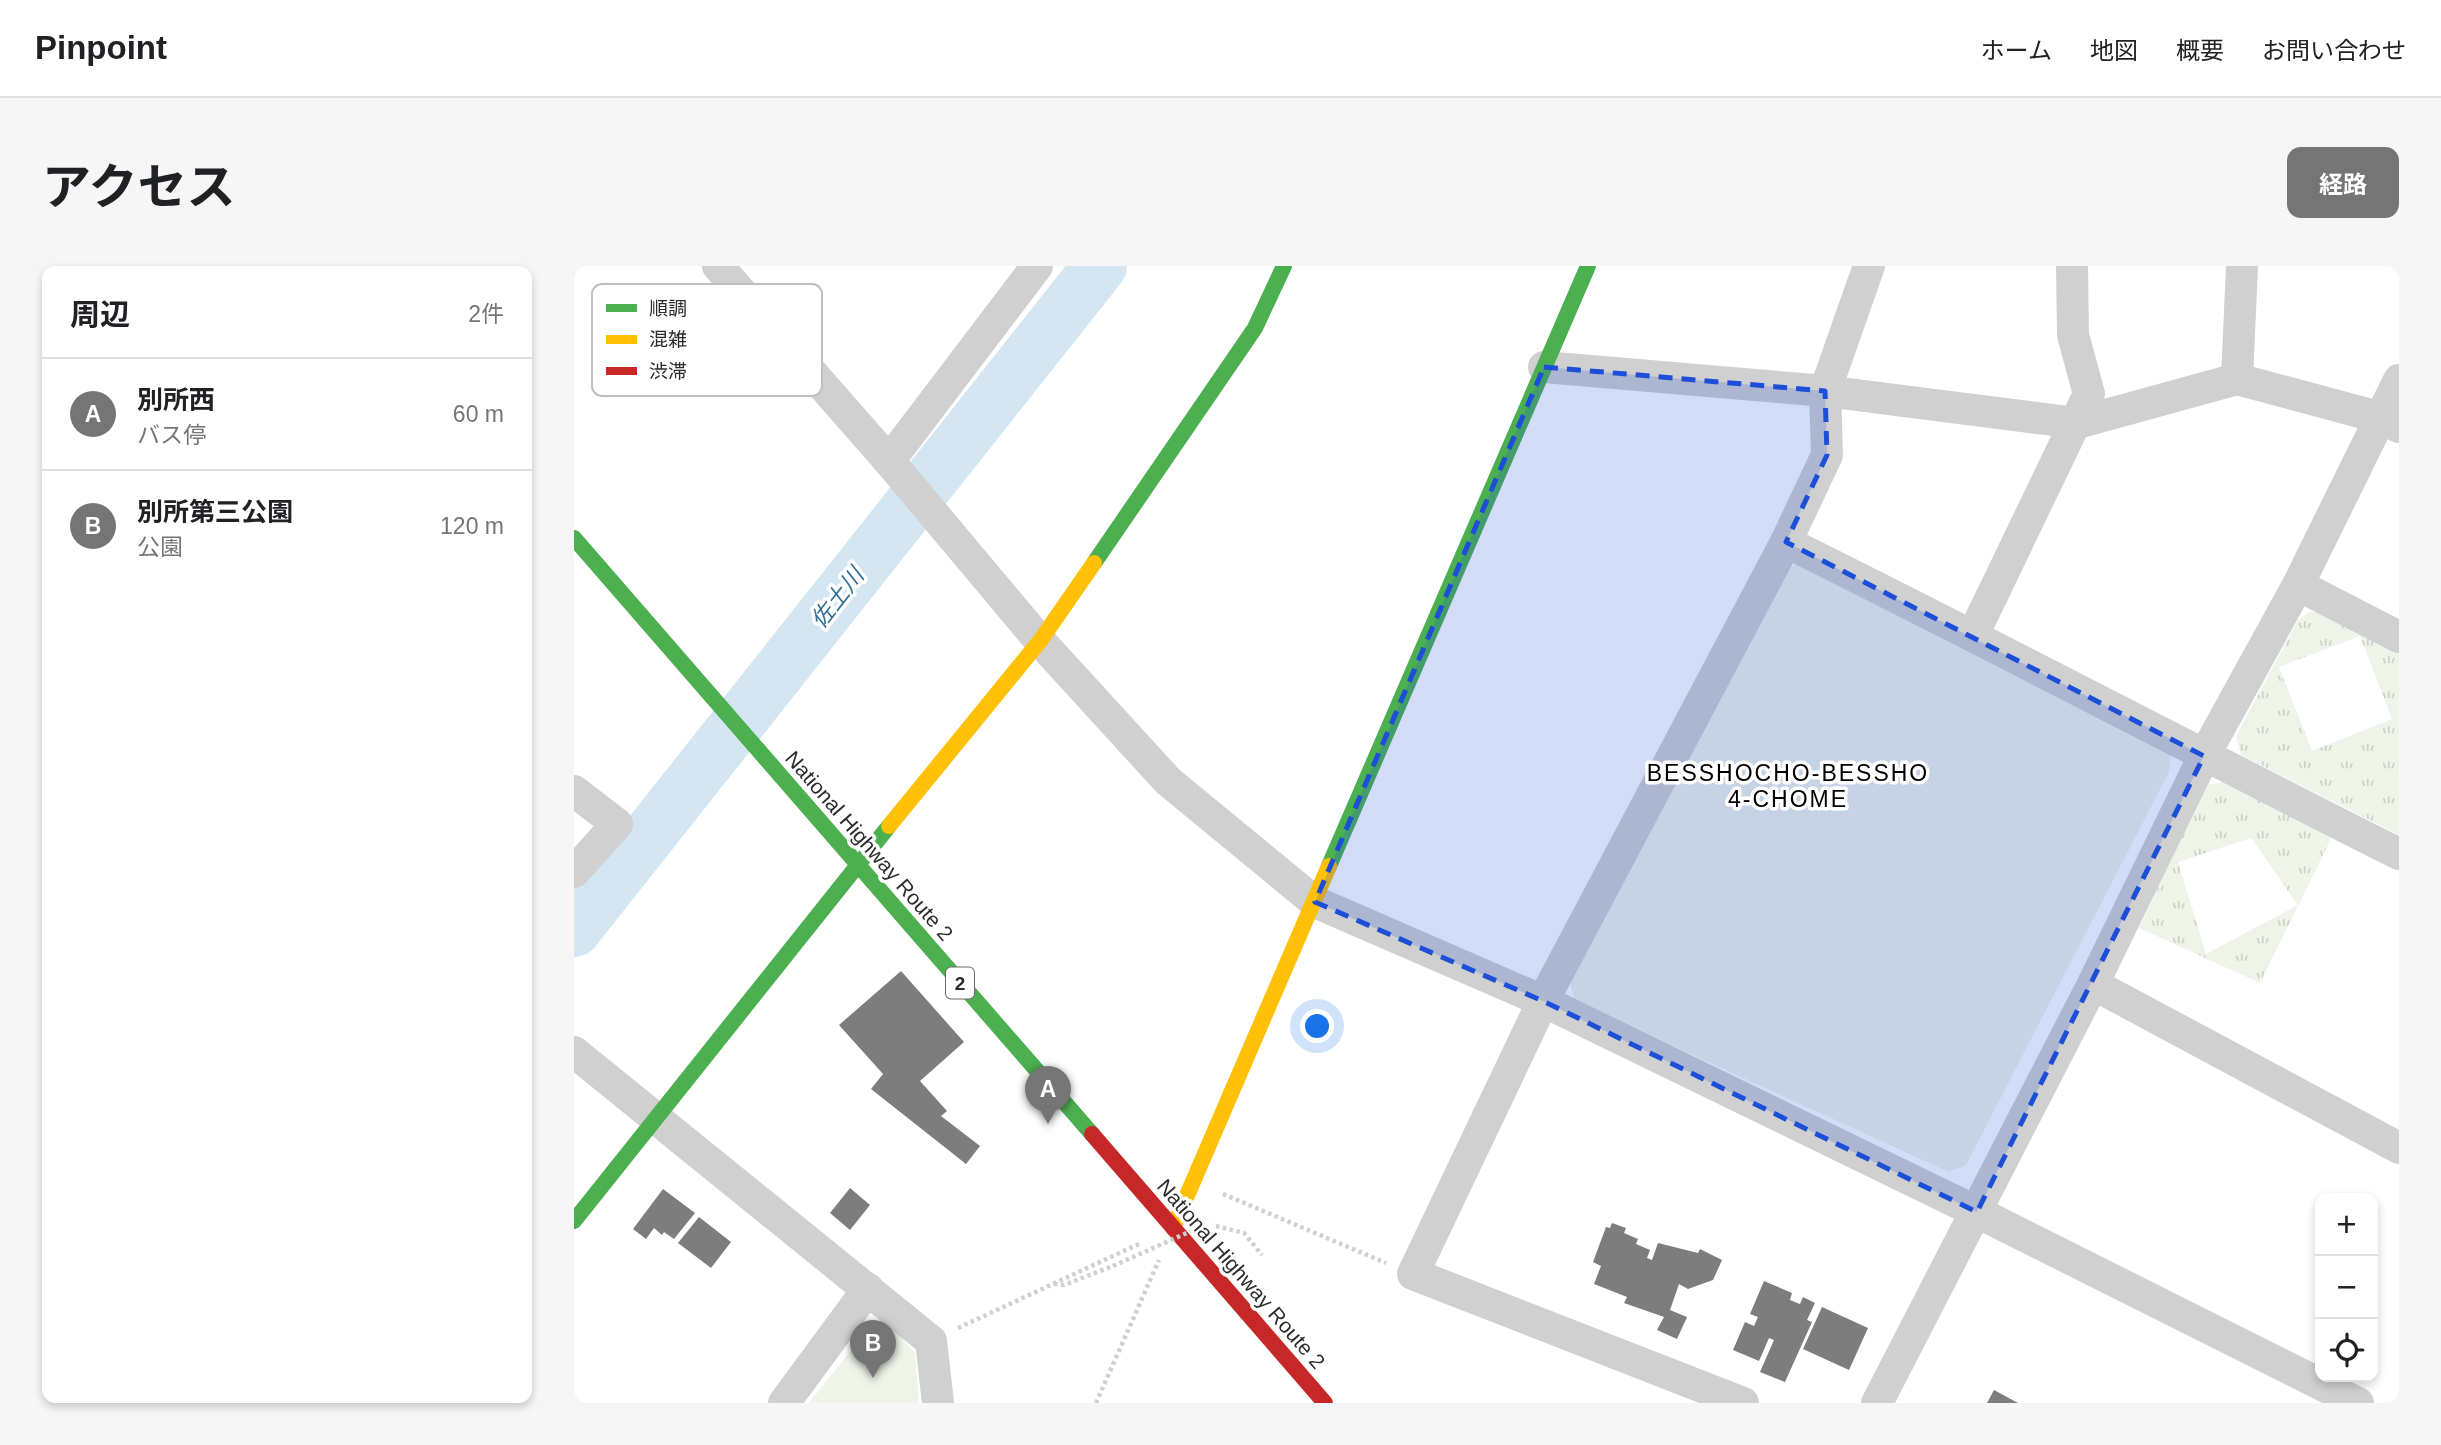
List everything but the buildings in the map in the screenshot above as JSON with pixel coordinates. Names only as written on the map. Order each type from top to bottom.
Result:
[{"type":"main road","points":[[574,1221],[857,865],[1040,641],[1255,328],[1284,266]]},
{"type":"main road","points":[[1173,1228],[1588,266]]},
{"type":"main road","name":"National Highway Route 2","points":[[574,538],[1325,1403]]},
{"type":"street","points":[[718,266],[734,284]]},
{"type":"street","points":[[905,480],[1037,266]]},
{"type":"street","points":[[1744,1403],[1413,1274],[1543,1002],[1786,542],[1827,455],[1825,391],[1869,266]]},
{"type":"street","points":[[1973,635],[2077,424],[2089,394],[2073,335],[2072,266]]},
{"type":"street","points":[[2237,379],[2242,266]]},
{"type":"street","points":[[1544,367],[1825,391],[2077,424],[2237,379],[2390,422]]},
{"type":"street","points":[[1877,1403],[2093,984],[2204,756],[2390,422],[2399,380]]},
{"type":"street","points":[[822,385],[1040,641],[1168,780],[1315,902],[1543,1002],[1977,1212],[2350,1402]]},
{"type":"street","points":[[1786,542],[2399,854]]},
{"type":"street","points":[[2298,586],[2399,637]]},
{"type":"street","points":[[574,791],[617,824],[574,872]]},
{"type":"street","points":[[2093,984],[2399,1148]]},
{"type":"street","points":[[574,1052],[930,1341],[938,1403]]},
{"type":"street","points":[[784,1403],[868,1289]]},
{"type":"path","points":[[1194,1182],[1413,1274]]},
{"type":"path","points":[[1053,1283],[1064,1285],[1209,1223],[1244,1233],[1262,1255]]},
{"type":"path","points":[[930,1341],[1173,1228]]},
{"type":"path","points":[[1096,1403],[1173,1228]]},
{"type":"highlighted area","points":[[1544,367],[1825,391],[1827,455],[1786,542],[2204,756],[1977,1212],[1543,1001],[1315,902]]},
{"type":"green space","points":[[1808,561],[2171,750],[2169,772],[1966,1165],[1949,1172],[1575,1001],[1569,980],[1786,568]]},
{"type":"green space","points":[[2318,611],[2399,650],[2399,835],[2241,755],[2236,736],[2298,620],[2308,613]],"holes":[[[2360,636],[2392,719],[2312,751],[2279,667]]]},
{"type":"green space","points":[[2229,781],[2334,833],[2260,983],[2139,928],[2206,785]],"holes":[[[2251,838],[2298,905],[2206,954],[2178,862]]]},
{"type":"green space","points":[[889,1324],[915,1353],[919,1403],[809,1403],[868,1329]]},
{"type":"waterway","name":"佐土川","points":[[574,930],[1100,266]]},
{"type":"traffic: fast","points":[[1094,563],[1255,328],[1284,266]]},
{"type":"traffic: fast","points":[[1329,866],[1588,266]]},
{"type":"traffic: fast","points":[[574,538],[1092,1134]]},
{"type":"traffic: fast","points":[[574,1221],[889,826]]},
{"type":"traffic: slow","points":[[889,826],[1040,641],[1094,563]]},
{"type":"traffic: slow","points":[[1173,1228],[1329,866]]},
{"type":"traffic: jam","points":[[1092,1134],[1325,1403]]},
{"type":"place","name":"別所西","points":[[1048,1124]]},
{"type":"place","name":"別所第三公園","points":[[873,1378]]},
{"type":"district","name":"BESSHOCHO-BESSHO 4-CHOME","points":[[1788,786]]}]
